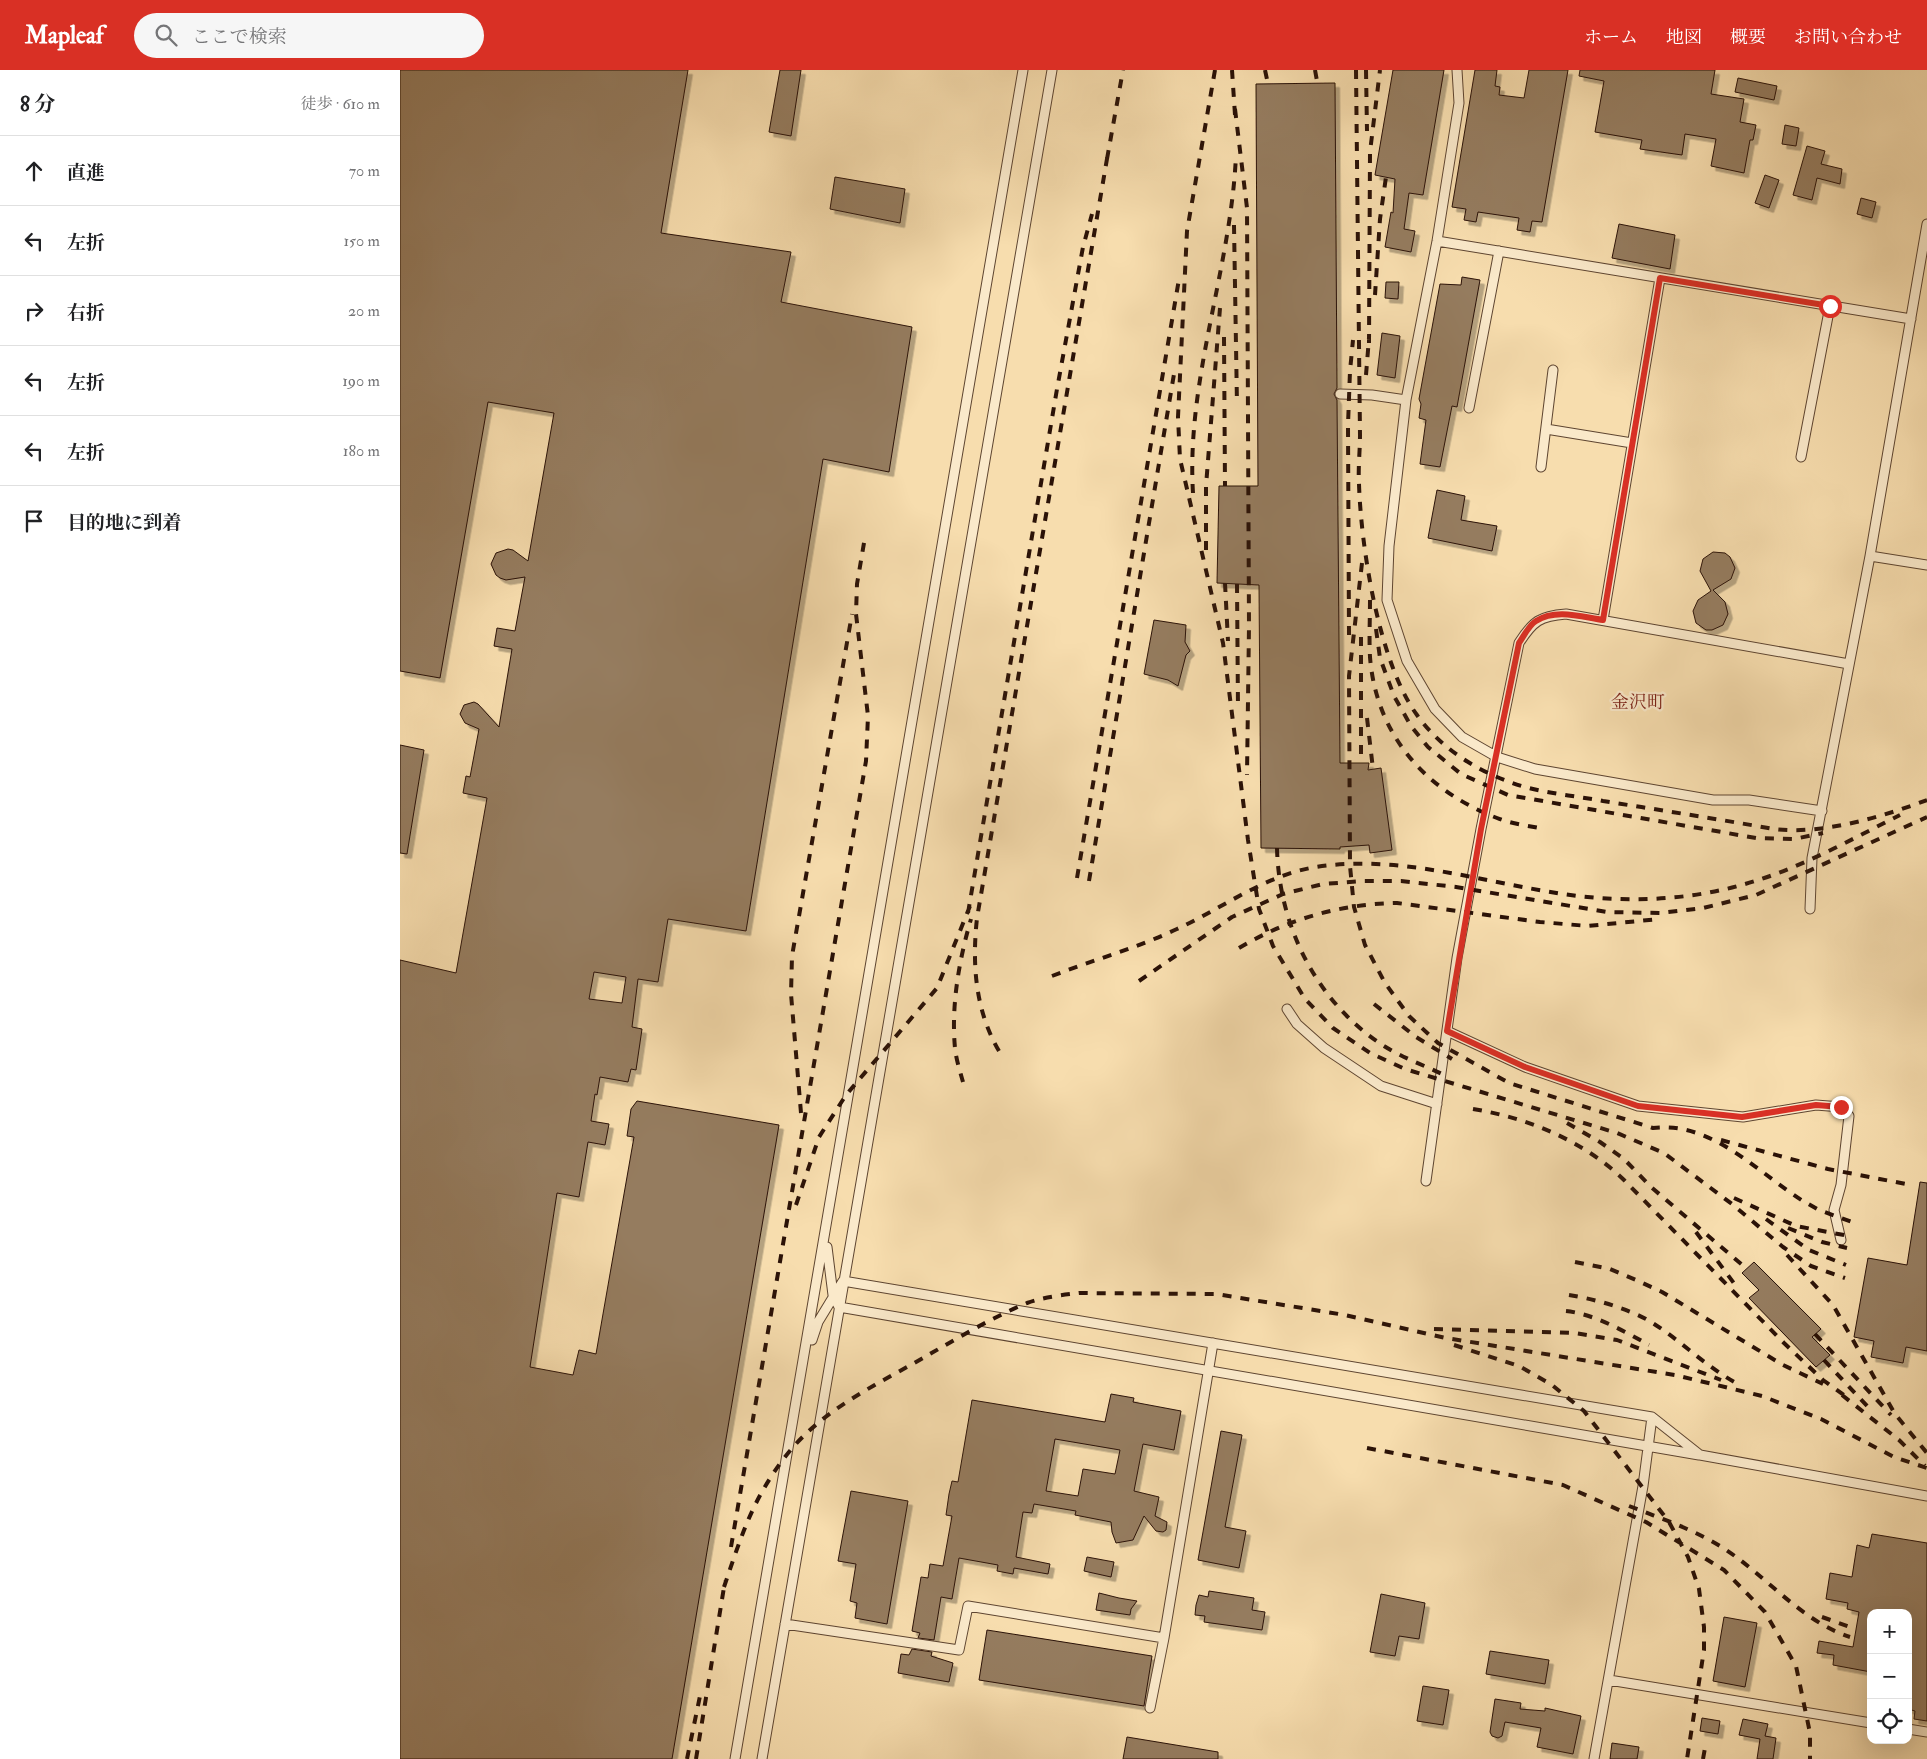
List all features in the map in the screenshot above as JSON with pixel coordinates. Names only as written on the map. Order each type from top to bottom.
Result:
[{"type":"lane","points":[[736,1759],[1023,70]]},
{"type":"lane","points":[[762,1759],[1052,70]]},
{"type":"lane","points":[[1457,70],[1459,102],[1437,241],[1406,400],[1389,546],[1387,600],[1407,661],[1424,694],[1435,709],[1462,736],[1497,757],[1535,769],[1713,800],[1749,800],[1822,811]]},
{"type":"lane","points":[[1810,909],[1812,858],[1870,556],[1927,224]]},
{"type":"lane","points":[[1437,241],[1911,319]]},
{"type":"lane","points":[[1470,408],[1499,251]]},
{"type":"lane","points":[[1603,620],[1660,278]]},
{"type":"lane","points":[[1801,457],[1830,306]]},
{"type":"lane","points":[[1541,467],[1553,370]]},
{"type":"lane","points":[[1340,394],[1372,394],[1406,400]]},
{"type":"lane","points":[[1546,429],[1632,443]]},
{"type":"lane","points":[[1870,556],[1927,566]]},
{"type":"lane","points":[[1426,1181],[1447,1031],[1472,878],[1519,643],[1528,629],[1536,621],[1551,615],[1566,614],[1849,664]]},
{"type":"lane","points":[[1287,1009],[1297,1024],[1324,1048],[1382,1086],[1437,1104]]},
{"type":"lane","points":[[1447,1031],[1525,1067],[1638,1106],[1742,1117],[1816,1105],[1841,1107],[1849,1116],[1841,1186],[1834,1210],[1841,1240]]},
{"type":"lane","points":[[827,1224],[827,1255],[834,1295],[839,1307]]},
{"type":"lane","points":[[802,1369],[818,1322],[843,1281]]},
{"type":"lane","points":[[843,1281],[1652,1417],[1700,1455]]},
{"type":"lane","points":[[839,1307],[1700,1455],[1927,1496]]},
{"type":"lane","points":[[1150,1708],[1164,1638],[1213,1343]]},
{"type":"lane","points":[[1594,1759],[1643,1486],[1652,1417]]},
{"type":"lane","points":[[785,1624],[960,1650],[968,1606],[1164,1638]]},
{"type":"lane","points":[[1609,1680],[1867,1722]]},
{"type":"lane","points":[[1912,1730],[1927,1732]]},
{"type":"building","points":[[400,70],[688,70],[661,233],[791,252],[781,302],[912,327],[889,472],[823,459],[746,931],[668,919],[658,982],[638,979],[632,1027],[642,1029],[636,1070],[631,1069],[628,1082],[600,1077],[591,1121],[609,1124],[605,1145],[588,1142],[579,1197],[557,1193],[530,1367],[573,1375],[579,1350],[596,1354],[634,1137],[627,1136],[631,1109],[637,1101],[779,1125],[672,1759],[400,1759],[400,960],[456,973],[487,798],[463,793],[466,776],[470,777],[479,729],[465,723],[460,714],[464,705],[474,702],[499,727],[512,649],[494,646],[497,628],[515,631],[525,577],[506,580],[500,578],[496,575],[491,564],[496,553],[508,549],[513,550],[528,561],[554,413],[488,402],[440,678],[400,671]],"holes":[[[594,972],[626,977],[622,1003],[589,999]]]},
{"type":"building","points":[[780,70],[801,70],[791,136],[769,132]]},
{"type":"building","points":[[1393,70],[1444,70],[1423,195],[1409,193],[1404,229],[1415,231],[1411,252],[1385,247],[1391,212],[1393,213],[1395,179],[1375,175]]},
{"type":"building","points":[[1475,70],[1497,70],[1495,86],[1500,87],[1499,95],[1524,98],[1529,70],[1568,70],[1542,222],[1532,221],[1530,232],[1517,230],[1519,218],[1478,212],[1476,222],[1464,220],[1466,209],[1452,207]]},
{"type":"building","points":[[1580,70],[1715,70],[1711,94],[1744,99],[1740,122],[1756,125],[1753,140],[1750,140],[1744,173],[1711,166],[1716,139],[1685,134],[1682,155],[1640,149],[1642,140],[1595,132],[1604,81],[1579,76]]},
{"type":"building","points":[[1738,78],[1777,86],[1774,100],[1735,92]]},
{"type":"building","points":[[1335,83],[1337,388],[1334,394],[1337,400],[1340,763],[1369,763],[1368,770],[1381,768],[1392,850],[1370,853],[1369,845],[1340,847],[1340,849],[1261,848],[1259,585],[1217,583],[1219,486],[1258,486],[1256,84]]},
{"type":"building","points":[[1785,125],[1799,128],[1796,146],[1782,144]]},
{"type":"building","points":[[1807,146],[1825,151],[1821,164],[1842,169],[1840,184],[1817,178],[1812,200],[1793,195]]},
{"type":"building","points":[[1765,175],[1779,180],[1769,208],[1755,203]]},
{"type":"building","points":[[835,177],[905,189],[900,223],[830,209]]},
{"type":"building","points":[[1861,198],[1876,202],[1872,218],[1857,214]]},
{"type":"building","points":[[1619,224],[1675,235],[1670,269],[1612,258]]},
{"type":"building","points":[[1462,277],[1480,280],[1457,407],[1452,406],[1440,467],[1420,464],[1426,420],[1419,418],[1421,404],[1419,399],[1440,284],[1461,285]]},
{"type":"building","points":[[1386,282],[1399,282],[1398,299],[1385,298]]},
{"type":"building","points":[[1382,333],[1400,336],[1395,378],[1377,375]]},
{"type":"building","points":[[1437,490],[1465,496],[1461,520],[1497,526],[1492,551],[1428,538]]},
{"type":"building","points":[[1713,552],[1725,553],[1730,557],[1735,568],[1731,579],[1713,590],[1725,602],[1728,614],[1723,625],[1712,630],[1706,630],[1696,623],[1693,611],[1698,600],[1711,591],[1700,571],[1703,559]]},
{"type":"building","points":[[1154,620],[1186,625],[1185,642],[1190,651],[1186,655],[1178,686],[1168,680],[1144,674]]},
{"type":"building","points":[[400,745],[424,750],[407,854],[400,853]]},
{"type":"building","points":[[1920,1182],[1927,1183],[1927,1351],[1906,1347],[1903,1363],[1871,1357],[1874,1341],[1854,1337],[1868,1258],[1907,1265]]},
{"type":"building","points":[[1754,1262],[1821,1329],[1812,1337],[1830,1355],[1816,1367],[1749,1298],[1759,1290],[1742,1273]]},
{"type":"building","points":[[1111,1394],[1134,1398],[1133,1402],[1181,1411],[1174,1450],[1143,1444],[1134,1491],[1159,1497],[1155,1516],[1167,1522],[1166,1530],[1163,1532],[1156,1531],[1144,1516],[1133,1540],[1116,1543],[1111,1522],[1075,1515],[1076,1511],[1034,1504],[1032,1513],[1023,1512],[1016,1557],[1050,1564],[1048,1574],[1014,1568],[1013,1574],[997,1571],[998,1565],[959,1558],[952,1599],[941,1597],[934,1640],[918,1638],[920,1633],[912,1631],[921,1577],[928,1578],[930,1564],[943,1566],[952,1516],[946,1515],[949,1494],[952,1481],[958,1482],[972,1400],[1105,1422]],"holes":[[[1055,1439],[1120,1450],[1115,1474],[1083,1469],[1078,1496],[1046,1491]]]},
{"type":"building","points":[[1221,1431],[1242,1435],[1225,1527],[1246,1531],[1239,1568],[1198,1560]]},
{"type":"building","points":[[851,1491],[908,1501],[887,1624],[855,1618],[857,1603],[850,1601],[856,1564],[838,1561]]},
{"type":"building","points":[[1872,1534],[1927,1543],[1927,1721],[1914,1719],[1915,1711],[1912,1710],[1912,1609],[1867,1609],[1867,1671],[1833,1665],[1834,1655],[1817,1653],[1819,1641],[1853,1647],[1859,1612],[1847,1609],[1848,1603],[1826,1599],[1830,1573],[1852,1577],[1857,1545],[1869,1548]]},
{"type":"building","points":[[1087,1557],[1114,1562],[1111,1577],[1084,1571]]},
{"type":"building","points":[[1209,1591],[1254,1598],[1252,1610],[1265,1612],[1262,1630],[1204,1622],[1205,1616],[1195,1615],[1196,1605],[1199,1595],[1208,1597]]},
{"type":"building","points":[[1099,1593],[1137,1601],[1131,1609],[1130,1615],[1096,1610]]},
{"type":"building","points":[[1381,1594],[1425,1603],[1419,1639],[1399,1636],[1395,1656],[1370,1652]]},
{"type":"building","points":[[1724,1617],[1757,1623],[1745,1687],[1713,1681]]},
{"type":"building","points":[[987,1630],[1152,1656],[1144,1706],[979,1680]]},
{"type":"building","points":[[912,1649],[932,1652],[931,1656],[953,1663],[949,1682],[898,1673],[901,1654],[909,1655]]},
{"type":"building","points":[[1490,1651],[1549,1660],[1545,1684],[1486,1674]]},
{"type":"building","points":[[1423,1686],[1449,1690],[1443,1725],[1417,1721]]},
{"type":"building","points":[[1495,1699],[1521,1703],[1520,1709],[1545,1711],[1545,1708],[1581,1716],[1573,1754],[1537,1747],[1541,1728],[1505,1722],[1502,1736],[1498,1738],[1492,1736],[1490,1732]]},
{"type":"building","points":[[1702,1718],[1720,1721],[1718,1734],[1700,1731]]},
{"type":"building","points":[[1743,1719],[1768,1724],[1765,1736],[1776,1738],[1773,1759],[1757,1759],[1760,1739],[1739,1735]]},
{"type":"building","points":[[1127,1737],[1218,1752],[1218,1759],[1123,1759]]},
{"type":"building","points":[[1612,1743],[1639,1747],[1637,1759],[1610,1759]]},
{"type":"railway","points":[[1107,159],[1123,70]]},
{"type":"railway","points":[[1215,70],[1187,231],[1178,417],[1180,459],[1223,643],[1248,840],[1259,909],[1273,946],[1305,999],[1333,1028],[1370,1053],[1405,1069],[1617,1133],[1664,1153],[1732,1204],[1783,1247],[1811,1266],[1845,1278]]},
{"type":"railway","points":[[1232,70],[1235,115]]},
{"type":"railway","points":[[1265,70],[1268,84]]},
{"type":"railway","points":[[1315,70],[1317,81]]},
{"type":"railway","points":[[1356,70],[1359,478],[1361,510],[1368,572],[1382,636],[1392,666],[1404,693],[1417,715],[1435,737],[1457,755],[1481,770],[1518,785],[1554,793],[1774,829],[1793,830],[1832,827],[1852,823],[1891,813],[1927,800]]},
{"type":"railway","points":[[1366,70],[1367,131]]},
{"type":"railway","points":[[1369,343],[1370,152],[1380,70]]},
{"type":"railway","points":[[1235,109],[1247,208],[1249,626],[1247,775]]},
{"type":"railway","points":[[999,1051],[985,1019],[977,986],[975,969],[977,918],[1108,153]]},
{"type":"railway","points":[[1193,493],[1193,450],[1196,408],[1226,240],[1236,155]]},
{"type":"railway","points":[[1375,295],[1380,219],[1386,177]]},
{"type":"railway","points":[[968,913],[1057,389],[1083,247],[1092,214]]},
{"type":"railway","points":[[1234,225],[1237,405]]},
{"type":"railway","points":[[1077,878],[1179,279]]},
{"type":"railway","points":[[1206,550],[1206,486],[1220,308]]},
{"type":"railway","points":[[1224,337],[1225,486]]},
{"type":"railway","points":[[1366,375],[1369,338]]},
{"type":"railway","points":[[1349,635],[1348,425],[1353,340]]},
{"type":"railway","points":[[1089,881],[1174,374]]},
{"type":"railway","points":[[731,1547],[866,761],[868,716],[856,614],[857,584],[865,537]]},
{"type":"railway","points":[[1362,563],[1349,676],[1350,866],[1354,907],[1365,945],[1385,983],[1409,1016],[1438,1043],[1509,1083],[1653,1128],[1674,1128],[1695,1132],[1733,1151],[1803,1201],[1819,1210],[1852,1222]]},
{"type":"railway","points":[[1225,583],[1228,641]]},
{"type":"railway","points":[[1237,584],[1238,709]]},
{"type":"railway","points":[[1370,600],[1370,657],[1374,685],[1382,711],[1394,735],[1409,757],[1427,776],[1471,807],[1503,820],[1545,829]]},
{"type":"railway","points":[[801,1113],[791,994],[792,956],[852,614]]},
{"type":"railway","points":[[1376,629],[1380,658],[1394,696],[1411,726],[1428,747],[1461,774],[1508,795],[1756,838],[1794,839],[1823,833]]},
{"type":"railway","points":[[1361,637],[1361,763]]},
{"type":"railway","points":[[1367,718],[1373,769]]},
{"type":"railway","points":[[1052,976],[1162,936],[1279,877],[1316,867],[1378,864],[1440,871],[1532,889],[1586,897],[1609,899],[1678,897],[1723,890],[1765,878],[1824,853],[1900,815]]},
{"type":"railway","points":[[1139,981],[1232,917],[1283,894],[1323,884],[1401,881],[1456,887],[1607,912],[1660,913],[1703,908],[1756,895],[1927,817]]},
{"type":"railway","points":[[1277,848],[1279,877],[1285,906],[1294,934],[1306,960],[1321,985],[1339,1008],[1360,1028],[1384,1046],[1446,1076]]},
{"type":"railway","points":[[1239,948],[1295,921],[1335,910],[1376,904],[1397,903],[1540,922],[1588,926],[1659,919]]},
{"type":"railway","points":[[796,1205],[819,1137],[846,1095],[937,988],[970,906]]},
{"type":"railway","points":[[963,1082],[956,1052],[954,1016],[960,967],[971,919]]},
{"type":"railway","points":[[1374,1004],[1416,1037],[1452,1059]]},
{"type":"railway","points":[[1473,1109],[1514,1118],[1554,1133],[1608,1166],[1784,1343],[1823,1380],[1848,1398]]},
{"type":"railway","points":[[1567,1123],[1600,1142],[1624,1159],[1651,1187],[1747,1269]]},
{"type":"railway","points":[[1721,1140],[1828,1169],[1911,1185]]},
{"type":"railway","points":[[1734,1198],[1796,1226],[1849,1236]]},
{"type":"railway","points":[[1766,1219],[1809,1250],[1846,1265]]},
{"type":"railway","points":[[1788,1228],[1822,1242],[1847,1248]]},
{"type":"railway","points":[[1696,1232],[1736,1286]]},
{"type":"railway","points":[[1787,1255],[1833,1305],[1895,1414],[1927,1453]]},
{"type":"railway","points":[[1575,1262],[1610,1269],[1662,1292],[1783,1365],[1823,1384]]},
{"type":"railway","points":[[724,1587],[748,1519],[764,1488],[785,1457],[814,1426],[867,1390],[1000,1315],[1033,1301],[1079,1293],[1216,1294],[1345,1315],[1446,1338],[1675,1375],[1762,1396],[1821,1419],[1894,1457],[1927,1468]]},
{"type":"railway","points":[[1569,1295],[1608,1304],[1646,1319],[1715,1370],[1740,1385]]},
{"type":"railway","points":[[1566,1311],[1598,1319],[1649,1345]]},
{"type":"railway","points":[[1434,1329],[1575,1333],[1617,1340],[1721,1380]]},
{"type":"railway","points":[[1815,1334],[1891,1415]]},
{"type":"railway","points":[[1454,1345],[1519,1366],[1552,1385],[1584,1411],[1669,1522],[1688,1557],[1699,1589],[1704,1627],[1704,1650],[1687,1759]]},
{"type":"railway","points":[[1824,1360],[1868,1407]]},
{"type":"railway","points":[[1842,1395],[1899,1440],[1925,1466]]},
{"type":"railway","points":[[1367,1448],[1563,1485],[1646,1522],[1724,1570],[1765,1612],[1796,1666],[1810,1733],[1810,1759]]},
{"type":"railway","points":[[1629,1506],[1687,1529],[1720,1546],[1752,1569],[1815,1620],[1832,1630],[1850,1637]]},
{"type":"railway","points":[[696,1759],[725,1581]]},
{"type":"railway","points":[[1822,1617],[1853,1628]]},
{"type":"railway","points":[[687,1759],[701,1691]]},
{"type":"railway","points":[[1703,1759],[1705,1748]]},
{"type":"district","name":"金沢町","points":[[1638,702]]},
{"type":"route","points":[[1830,306],[1660,278],[1603,620],[1566,614],[1551,615],[1536,621],[1519,643],[1457,958],[1447,1031],[1525,1067],[1581,1088],[1638,1106],[1688,1113],[1742,1117],[1816,1105],[1841,1107]]}]
